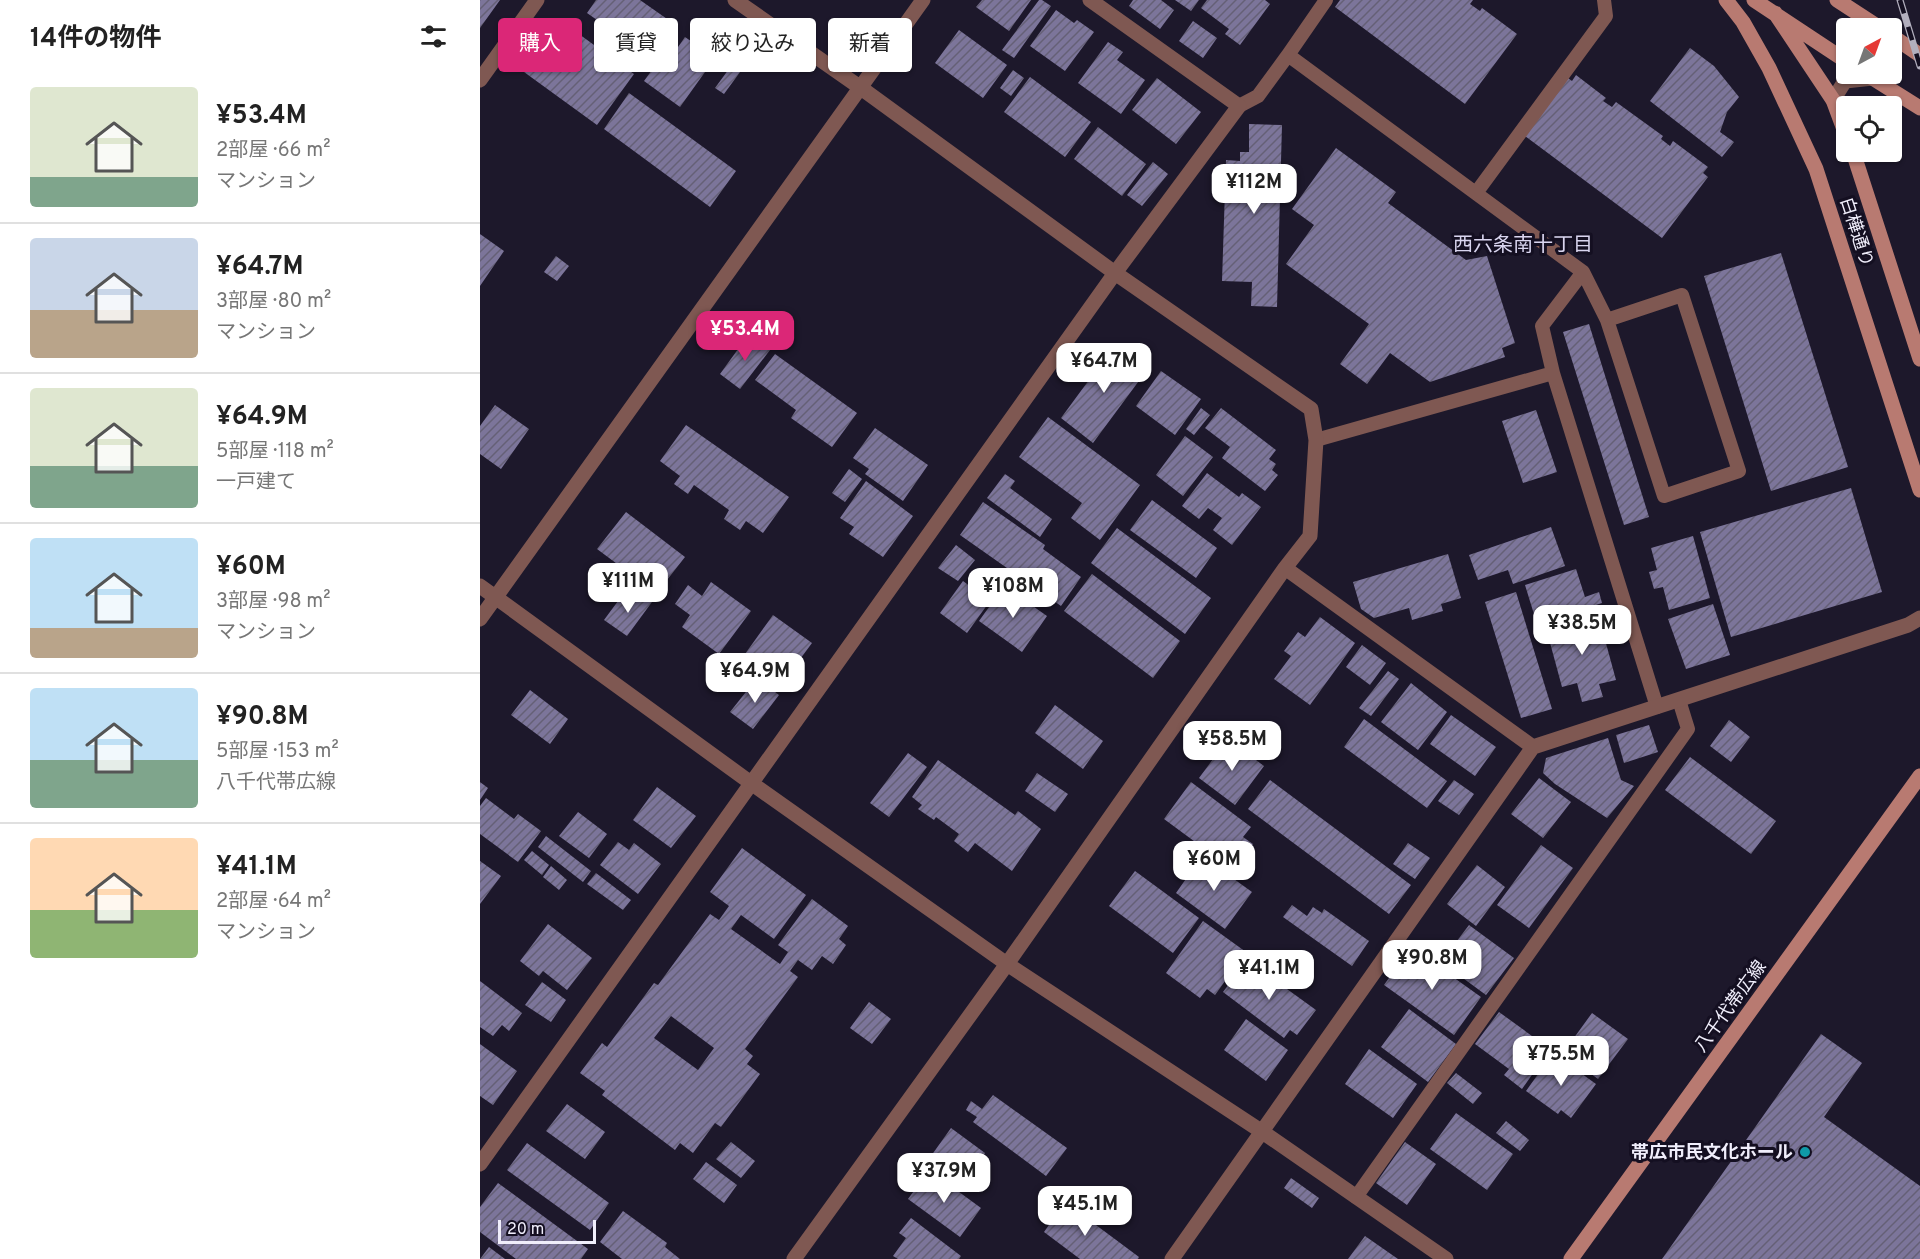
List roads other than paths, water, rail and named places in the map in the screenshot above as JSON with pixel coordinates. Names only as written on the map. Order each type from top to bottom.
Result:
[{"type":"street","points":[[480,80],[537,0]]},
{"type":"street","points":[[735,0],[861,88],[1115,273],[1311,409],[1316,440],[1310,536],[1285,568],[1007,964],[794,1259]]},
{"type":"street","points":[[480,619],[923,0]]},
{"type":"street","points":[[480,1164],[1115,273],[1239,106],[1090,0]]},
{"type":"street","name":"白樺通り","points":[[1726,0],[1743,22],[1769,68],[1816,169],[1920,490]]},
{"type":"street","points":[[1754,0],[1776,7],[1836,53]]},
{"type":"street","points":[[1837,0],[1865,18]]},
{"type":"street","points":[[1776,7],[1836,108]]},
{"type":"street","points":[[1902,43],[1920,55]]},
{"type":"street","points":[[1833,100],[1843,84]]},
{"type":"street","points":[[1882,84],[1920,108]]},
{"type":"street","name":"白樺通り","points":[[1856,162],[1920,359]]},
{"type":"street","points":[[1285,568],[1533,747]]},
{"type":"street","points":[[480,586],[751,783],[1007,964],[1261,1131],[1446,1259]]},
{"type":"street","points":[[1172,1259],[1533,747],[1908,625],[1920,618]]},
{"type":"street","name":"八千代帯広線","points":[[1571,1259],[1920,776]]},
{"type":"lane","points":[[1239,106],[1258,96],[1326,0]]},
{"type":"lane","points":[[1476,193],[1606,16],[1604,0]]},
{"type":"lane","points":[[1288,55],[1583,272],[1607,320],[1664,496],[1739,471],[1682,295],[1607,320]]},
{"type":"lane","points":[[1583,272],[1542,326],[1553,374],[1657,707]]},
{"type":"lane","points":[[1316,440],[1553,374]]},
{"type":"lane","points":[[1356,1197],[1688,729],[1679,700]]},
{"type":"railway","points":[[1900,0],[1920,66]]},
{"type":"place","name":"帯広市民文化ホール","points":[[1805,1152]]},
{"type":"district","name":"西六条南十丁目","points":[[1523,244]]}]
